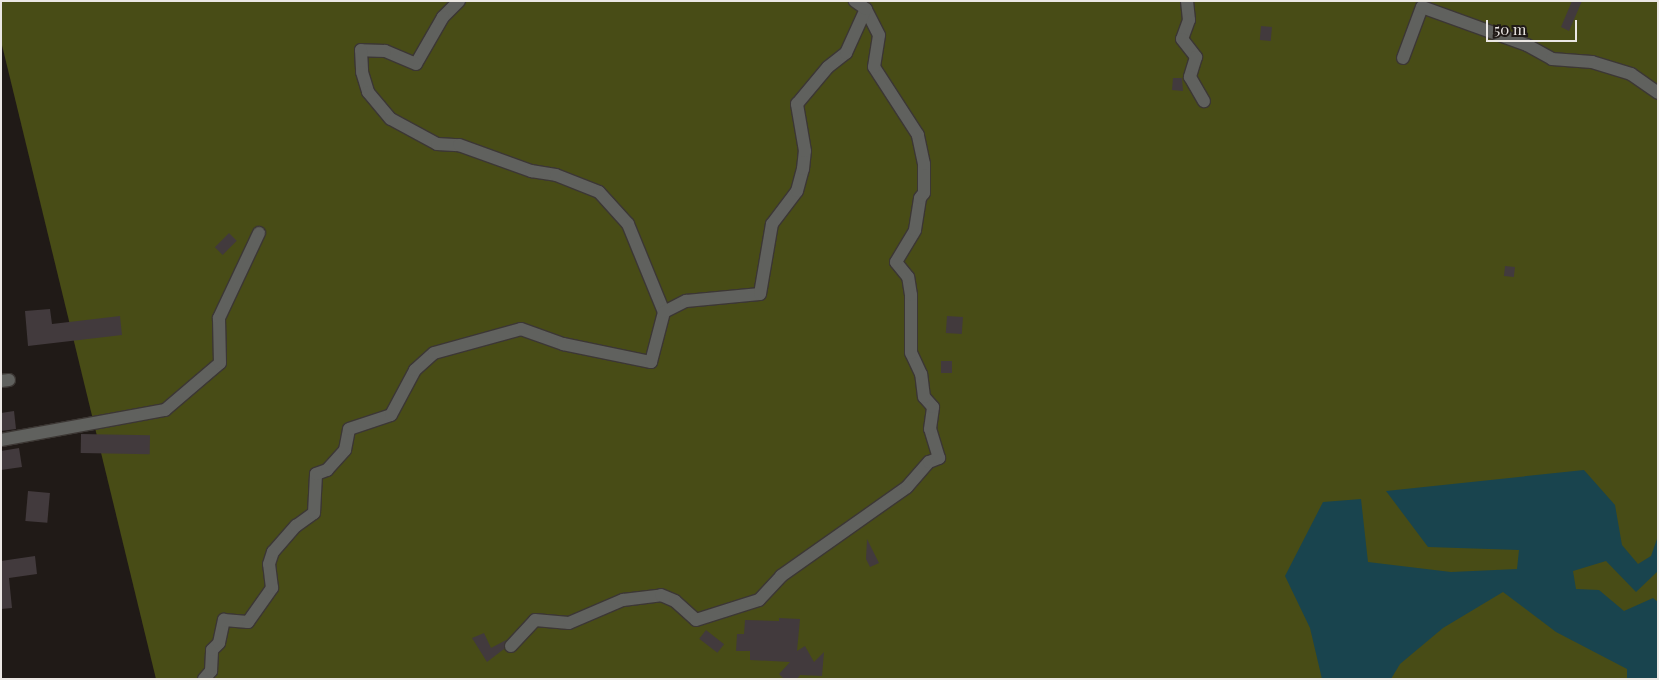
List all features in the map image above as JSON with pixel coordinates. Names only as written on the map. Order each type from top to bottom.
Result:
[{"type":"street","points":[[204,679],[211,671],[212,650],[219,643],[224,620],[248,622],[272,588],[269,564],[273,552],[296,526],[314,513],[316,474],[327,470],[345,450],[349,429],[391,415],[415,370],[434,353],[521,329],[563,344],[617,358],[651,362],[664,312],[628,224],[598,192],[556,174],[531,171],[459,145],[437,144],[391,119],[368,92],[362,72],[361,50],[385,51],[416,64],[443,17],[459,1]]},
{"type":"street","points":[[511,646],[535,620],[569,623],[623,600],[661,595],[675,601],[696,620],[759,600],[781,576],[907,487],[929,462],[938,458],[930,429],[933,407],[924,397],[921,374],[910,353],[908,277],[896,262],[915,230],[920,198],[924,193],[924,164],[918,135],[874,67],[879,35],[866,9],[855,1]]},
{"type":"street","points":[[1187,1],[1188,20],[1182,40],[1196,57],[1190,77],[1204,101]]},
{"type":"street","points":[[1403,58],[1423,4],[1527,45],[1552,59],[1592,62],[1631,74],[1658,93]]},
{"type":"street","points":[[664,312],[686,301],[760,294],[772,224],[797,192],[803,169],[805,151],[797,104],[828,67],[846,53],[866,9]]},
{"type":"street","points":[[1,440],[165,410],[220,363],[219,318],[259,233]]},
{"type":"green space","points":[[1,1],[1658,1],[1658,679],[156,679],[1,41]]},
{"type":"water","points":[[1584,470],[1615,505],[1622,545],[1638,564],[1651,556],[1658,536],[1658,571],[1636,592],[1606,561],[1573,571],[1576,589],[1599,590],[1624,611],[1653,598],[1658,602],[1658,679],[1627,679],[1627,669],[1556,632],[1503,592],[1443,628],[1400,664],[1391,679],[1322,679],[1310,628],[1285,576],[1323,502],[1361,499],[1368,562],[1451,572],[1517,569],[1519,550],[1428,547],[1386,491]]},
{"type":"building","points":[[1572,1],[1582,1],[1569,31],[1561,27]]},
{"type":"building","points":[[1261,26],[1272,27],[1271,41],[1260,40]]},
{"type":"building","points":[[1173,78],[1182,78],[1183,91],[1172,90]]},
{"type":"building","points":[[229,233],[237,241],[223,255],[215,247]]},
{"type":"building","points":[[1505,266],[1515,267],[1514,277],[1504,276]]},
{"type":"building","points":[[50,309],[52,324],[120,316],[122,335],[28,346],[25,311]]},
{"type":"building","points":[[947,316],[963,317],[962,334],[946,333]]},
{"type":"building","points":[[941,361],[952,361],[952,373],[941,373]]},
{"type":"building","points":[[14,411],[16,429],[1,431],[1,413]]},
{"type":"building","points":[[81,434],[150,435],[150,454],[81,453]]},
{"type":"building","points":[[19,448],[22,467],[1,470],[1,451]]},
{"type":"building","points":[[28,491],[50,493],[47,523],[25,521]]},
{"type":"building","points":[[867,539],[879,563],[870,567],[866,559]]},
{"type":"building","points":[[35,556],[37,574],[9,578],[12,608],[1,609],[1,561]]},
{"type":"building","points":[[779,618],[800,619],[797,651],[805,646],[814,662],[824,652],[822,676],[800,675],[797,679],[784,679],[779,674],[790,662],[750,660],[750,651],[736,651],[737,634],[744,634],[745,620],[779,621]]},
{"type":"building","points":[[706,630],[724,644],[717,653],[699,639]]},
{"type":"building","points":[[484,633],[491,648],[506,640],[504,649],[487,662],[472,638]]}]
